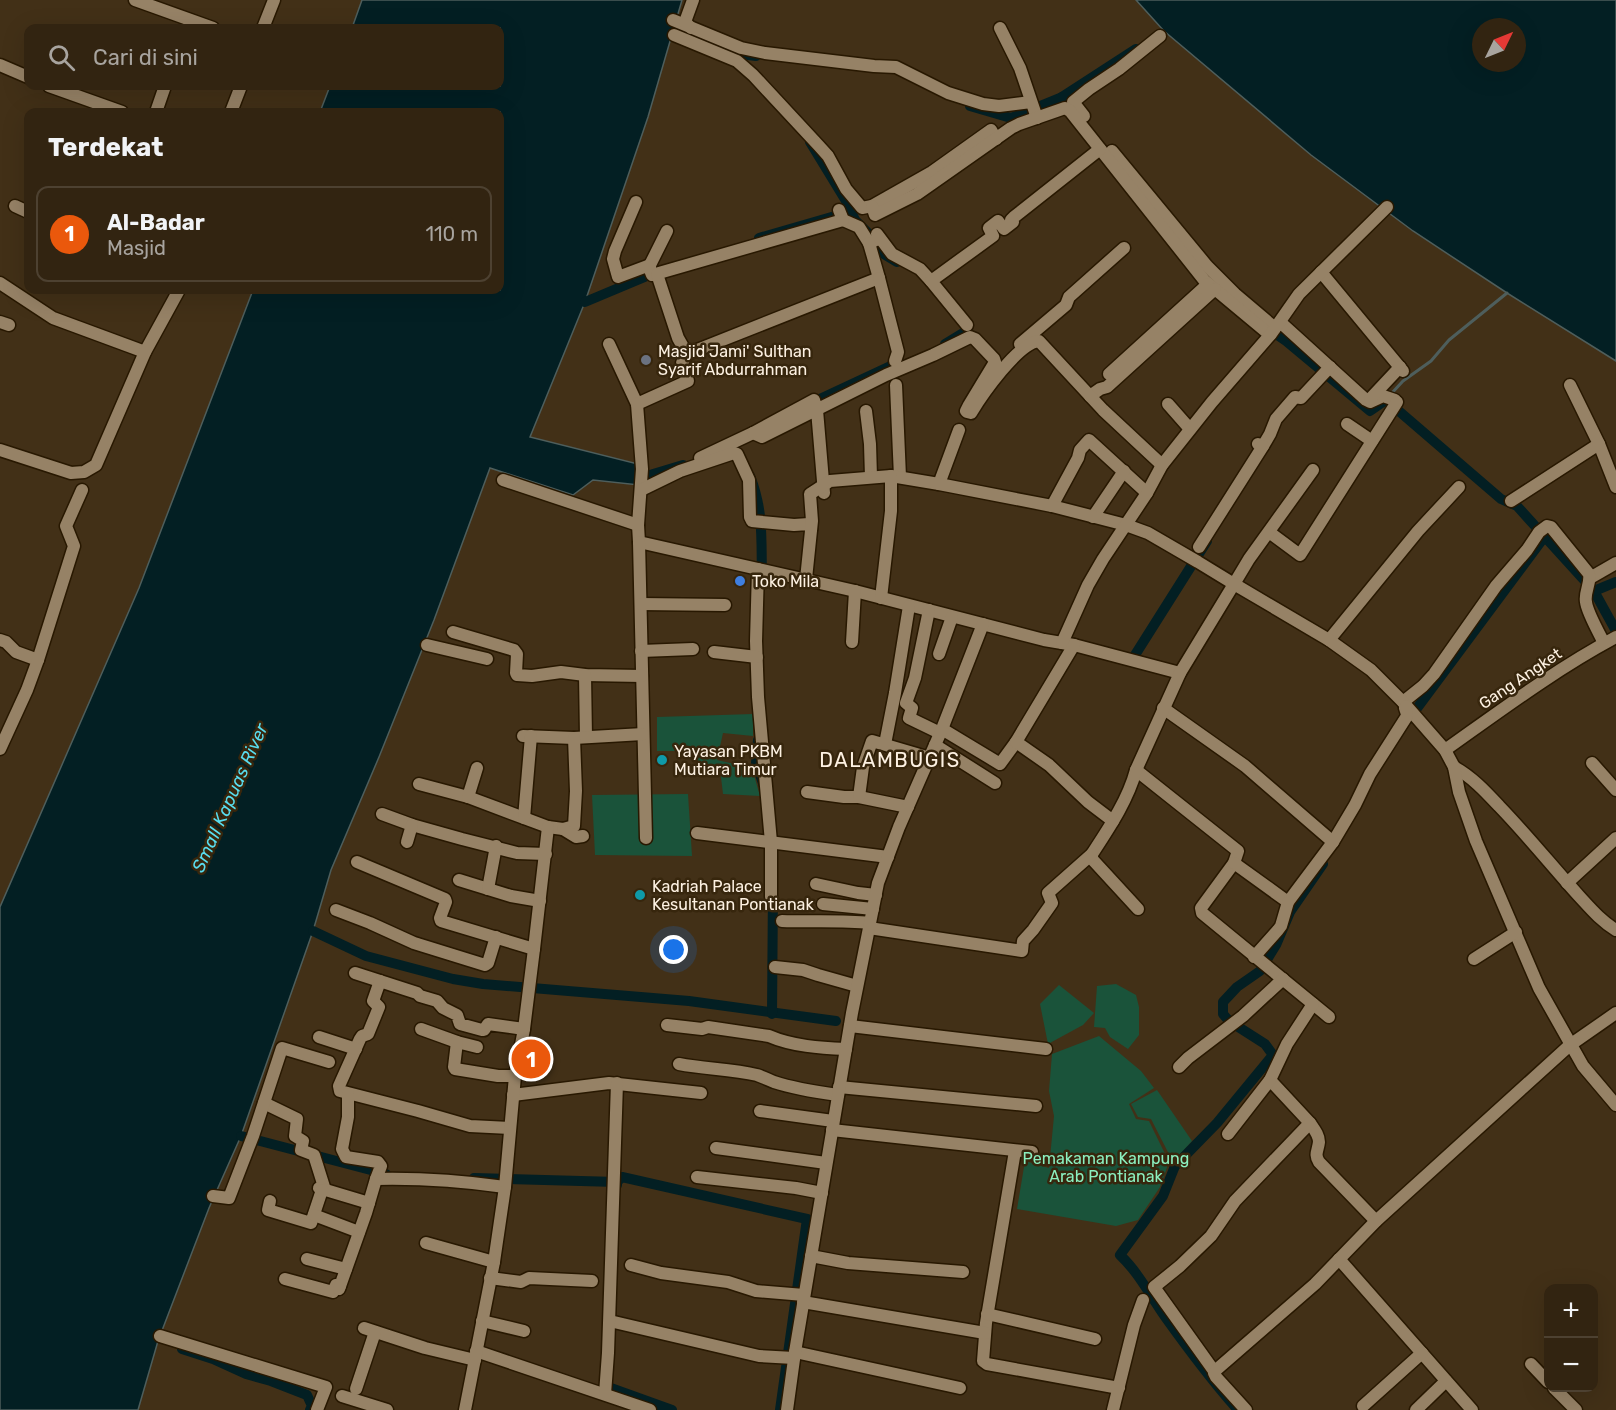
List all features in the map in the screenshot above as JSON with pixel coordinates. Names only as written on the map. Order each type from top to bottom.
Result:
[{"type":"street","points":[[135,0],[187,24]]},
{"type":"street","points":[[265,24],[274,0]]},
{"type":"street","points":[[691,28],[685,22],[693,0]]},
{"type":"street","points":[[673,20],[741,48],[765,54],[896,67],[980,110],[1031,102]]},
{"type":"street","points":[[1000,28],[1020,68],[1037,118]]},
{"type":"street","points":[[674,35],[737,61],[745,68],[828,156],[846,189],[862,208],[873,211],[917,194],[935,176],[994,134],[1069,105],[1160,36]]},
{"type":"street","points":[[0,65],[24,75]]},
{"type":"street","points":[[60,90],[111,108]]},
{"type":"street","points":[[157,108],[164,90]]},
{"type":"street","points":[[233,108],[239,90]]},
{"type":"street","points":[[1069,105],[1070,111],[1130,180]]},
{"type":"street","points":[[1069,105],[1170,230],[1212,287],[1330,367],[1366,404]]},
{"type":"street","points":[[931,281],[993,236],[989,228],[998,221],[1004,229],[1013,222],[1011,220],[1014,217],[1101,149]]},
{"type":"street","points":[[636,202],[615,251],[614,259],[618,277],[652,271],[841,215],[875,238],[892,254],[920,269],[967,325]]},
{"type":"street","points":[[15,206],[24,210]]},
{"type":"street","points":[[929,610],[915,678],[906,704],[912,708],[909,718],[939,736],[999,764],[1016,742],[1068,644],[1088,585],[1147,493],[1162,465],[1274,330],[1299,294],[1388,207]]},
{"type":"street","points":[[1170,230],[1252,314]]},
{"type":"street","points":[[667,231],[652,271],[678,338],[687,354]]},
{"type":"street","points":[[875,238],[879,278],[898,352],[895,361]]},
{"type":"street","points":[[817,410],[886,375],[970,337],[994,358],[995,362],[969,405],[966,411],[969,413],[1015,354],[1066,305],[1069,297],[1124,248]]},
{"type":"street","points":[[1320,272],[1402,369],[1366,404]]},
{"type":"street","points":[[637,404],[688,381],[682,363],[687,354],[879,278]]},
{"type":"street","points":[[0,283],[53,318],[145,351]]},
{"type":"street","points":[[1090,396],[1107,387],[1212,287]]},
{"type":"street","points":[[0,450],[71,473],[84,472],[96,465],[145,351],[177,294]]},
{"type":"street","points":[[1015,354],[1035,341],[1039,341],[1090,396],[1162,465]]},
{"type":"street","points":[[609,344],[637,404],[642,470],[638,525],[646,838]]},
{"type":"street","points":[[1199,547],[1270,434],[1276,418],[1294,397],[1300,398],[1330,367]]},
{"type":"street","points":[[881,598],[896,477],[896,386]]},
{"type":"street","points":[[1570,386],[1599,444],[1616,487]]},
{"type":"street","points":[[1269,532],[1300,555],[1396,401],[1383,396],[1366,404]]},
{"type":"street","points":[[697,466],[694,460],[753,433],[814,400],[817,410],[823,489]]},
{"type":"street","points":[[1168,404],[1190,429]]},
{"type":"street","points":[[866,411],[871,477]]},
{"type":"street","points":[[1347,424],[1372,441]]},
{"type":"street","points":[[939,484],[959,430]]},
{"type":"street","points":[[1052,506],[1078,458],[1079,451],[1089,440],[1147,493]]},
{"type":"street","points":[[1511,501],[1599,444]]},
{"type":"street","points":[[641,489],[680,471],[734,453],[737,454],[748,480],[752,521],[808,524],[811,529]]},
{"type":"street","points":[[783,921],[844,920],[1022,951],[1023,941],[1052,903],[1048,893],[1092,854],[1113,821],[1180,673],[1249,559],[1313,470]]},
{"type":"street","points":[[1093,517],[1124,471]]},
{"type":"street","points":[[806,579],[811,529],[810,494],[823,489],[830,481],[896,477],[1052,506],[1148,533],[1329,640],[1371,670],[1410,709],[1445,750],[1454,767],[1459,792],[1476,841],[1539,988],[1588,1074],[1616,1105]]},
{"type":"street","points":[[503,480],[638,525]]},
{"type":"street","points":[[1329,640],[1418,531],[1459,488]]},
{"type":"street","points":[[0,749],[4,729],[27,690],[38,660],[74,546],[66,526],[82,490]]},
{"type":"street","points":[[1257,959],[1281,926],[1288,902],[1333,842],[1355,805],[1370,774],[1407,716],[1405,709],[1410,709],[1496,586],[1542,530],[1549,525],[1589,574],[1586,604],[1610,640]]},
{"type":"street","points":[[639,542],[806,579],[1180,673]]},
{"type":"street","points":[[1589,583],[1616,563]]},
{"type":"street","points":[[764,571],[757,657],[758,697],[771,842],[771,897]]},
{"type":"street","points":[[852,642],[855,591]]},
{"type":"street","points":[[641,604],[725,605]]},
{"type":"street","points":[[885,744],[909,606]]},
{"type":"street","points":[[939,654],[952,617]]},
{"type":"street","points":[[787,1410],[838,1091],[878,883],[983,624]]},
{"type":"street","points":[[453,632],[514,650],[517,654],[517,675],[561,672],[585,675],[642,676]]},
{"type":"street","points":[[0,640],[6,642],[16,652],[38,660]]},
{"type":"street","name":"Gang Angket","points":[[1445,750],[1533,689],[1610,640]]},
{"type":"street","points":[[427,645],[487,659]]},
{"type":"street","points":[[641,651],[693,649]]},
{"type":"street","points":[[714,652],[757,657]]},
{"type":"street","points":[[419,784],[468,797],[548,827],[563,829],[574,826],[585,675]]},
{"type":"street","points":[[1163,708],[1245,765],[1333,842]]},
{"type":"street","points":[[524,818],[527,736],[580,738],[643,734]]},
{"type":"street","points":[[939,736],[995,783]]},
{"type":"street","points":[[859,797],[863,768],[871,742],[930,758]]},
{"type":"street","points":[[1016,742],[1049,765],[1088,802],[1113,821]]},
{"type":"street","points":[[1592,763],[1616,790]]},
{"type":"street","points":[[1454,767],[1482,787],[1604,923],[1616,930]]},
{"type":"street","points":[[468,797],[477,768]]},
{"type":"street","points":[[1136,770],[1237,849],[1239,853],[1200,911],[1329,1017]]},
{"type":"street","points":[[807,792],[859,797],[908,807]]},
{"type":"street","points":[[382,814],[462,839],[517,852],[546,854]]},
{"type":"street","points":[[407,842],[412,825]]},
{"type":"street","points":[[465,1410],[494,1262],[506,1185],[515,1076],[524,1029],[548,827]]},
{"type":"street","points":[[563,829],[576,837],[583,836]]},
{"type":"street","points":[[697,833],[888,857]]},
{"type":"street","points":[[1567,883],[1616,838]]},
{"type":"street","points":[[488,889],[496,846]]},
{"type":"street","points":[[1092,854],[1092,859],[1138,909]]},
{"type":"street","points":[[357,862],[445,899],[441,921],[534,949]]},
{"type":"street","points":[[1233,863],[1288,902]]},
{"type":"street","points":[[459,880],[512,896],[540,901]]},
{"type":"street","points":[[816,884],[858,894],[876,895]]},
{"type":"street","points":[[823,904],[873,909]]},
{"type":"street","points":[[336,910],[414,943],[485,965],[496,937]]},
{"type":"street","points":[[1474,959],[1516,932]]},
{"type":"street","points":[[775,967],[802,970],[857,986]]},
{"type":"street","points":[[355,973],[399,986],[436,1001],[443,1008],[457,1015],[460,1024],[482,1030],[488,1023],[524,1029]]},
{"type":"street","points":[[1179,1067],[1233,1024],[1283,979]]},
{"type":"street","points":[[380,981],[373,1001],[373,1004],[379,1007],[368,1034],[361,1037],[339,1086],[340,1091],[470,1126],[510,1128]]},
{"type":"street","points":[[1228,1134],[1270,1080],[1287,1044],[1313,1004]]},
{"type":"street","points":[[1215,1371],[1315,1284],[1376,1221],[1570,1045],[1616,1013]]},
{"type":"street","points":[[667,1025],[702,1029],[708,1027],[769,1036],[777,1040],[820,1048],[846,1050]]},
{"type":"street","points":[[850,1026],[1046,1049]]},
{"type":"street","points":[[421,1029],[477,1047]]},
{"type":"street","points":[[320,1036],[356,1049]]},
{"type":"street","points":[[457,1042],[455,1069],[498,1076],[515,1076]]},
{"type":"street","points":[[213,1196],[229,1198],[282,1048],[329,1062]]},
{"type":"street","points":[[679,1064],[759,1076],[806,1090],[1036,1106]]},
{"type":"street","points":[[1270,1080],[1310,1124],[1319,1140],[1317,1160],[1376,1221]]},
{"type":"street","points":[[513,1095],[609,1083],[701,1093]]},
{"type":"street","points":[[605,1394],[617,1083]]},
{"type":"street","points":[[285,1279],[333,1292],[336,1285],[339,1288],[369,1203],[378,1174],[378,1162],[346,1157],[344,1154],[342,1149],[348,1117],[348,1094]]},
{"type":"street","points":[[264,1103],[297,1119],[295,1136],[303,1141],[301,1150],[314,1155],[322,1189],[311,1223],[268,1210],[270,1201]]},
{"type":"street","points":[[760,1111],[833,1126],[1032,1152]]},
{"type":"street","points":[[1246,1410],[1216,1377],[1215,1371],[1154,1287],[1211,1236],[1235,1201],[1310,1124]]},
{"type":"street","points":[[716,1148],[826,1163]]},
{"type":"street","points":[[1015,1150],[987,1314],[982,1359],[985,1364],[1119,1388]]},
{"type":"street","points":[[378,1174],[506,1185]]},
{"type":"street","points":[[697,1177],[822,1193]]},
{"type":"street","points":[[322,1189],[369,1203]]},
{"type":"street","points":[[314,1215],[359,1232]]},
{"type":"street","points":[[426,1243],[494,1262]]},
{"type":"street","points":[[811,1256],[848,1263],[963,1272]]},
{"type":"street","points":[[307,1259],[346,1269]]},
{"type":"street","points":[[1339,1259],[1472,1410]]},
{"type":"street","points":[[631,1265],[662,1273],[728,1282],[756,1291],[985,1333]]},
{"type":"street","points":[[490,1278],[520,1282],[529,1278],[592,1281]]},
{"type":"street","points":[[1113,1410],[1134,1325],[1143,1300]]},
{"type":"street","points":[[987,1314],[1095,1340]]},
{"type":"street","points":[[482,1321],[524,1331]]},
{"type":"street","points":[[614,1322],[759,1356],[794,1355],[960,1388]]},
{"type":"street","points":[[356,1389],[370,1330],[425,1348],[475,1355],[650,1410]]},
{"type":"street","points":[[160,1336],[326,1387],[317,1410]]},
{"type":"street","points":[[1363,1406],[1422,1353]]},
{"type":"street","points":[[1531,1364],[1544,1378]]},
{"type":"street","points":[[1416,1410],[1446,1381]]},
{"type":"street","points":[[1558,1392],[1576,1410]]},
{"type":"street","points":[[342,1396],[387,1410]]},
{"type":"green space","points":[[753,714],[753,736],[723,733],[717,760],[752,768],[760,796],[723,794],[720,769],[691,758],[687,751],[657,751],[657,717]]},
{"type":"green space","points":[[688,794],[692,856],[595,855],[592,795]]},
{"type":"green space","points":[[1116,984],[1136,995],[1139,1007],[1139,1035],[1128,1049],[1110,1037],[1105,1028],[1094,1027],[1097,986]]},
{"type":"green space","points":[[1059,985],[1094,1013],[1083,1025],[1048,1044],[1040,1004]]},
{"type":"green space","name":"Pemakaman Kampung Arab Pontianak","points":[[1099,1036],[1141,1071],[1154,1088],[1129,1104],[1136,1119],[1149,1121],[1169,1162],[1160,1187],[1138,1220],[1116,1226],[1017,1209],[1025,1161],[1049,1168],[1054,1116],[1049,1091],[1052,1054]]},
{"type":"green space","points":[[1157,1090],[1192,1141],[1173,1162],[1151,1119],[1138,1117],[1131,1104]]},
{"type":"water","name":"Small Kapuas River","points":[[362,0],[682,0],[648,117],[585,302],[530,437],[642,465],[639,485],[593,480],[573,495],[490,468],[434,620],[331,870],[313,931],[241,1136],[209,1208],[158,1341],[138,1410],[0,1410],[0,907],[139,588],[251,294],[504,294],[504,108],[322,108],[328,90],[504,90],[504,24],[353,24]]},
{"type":"water","points":[[1136,0],[1616,0],[1616,361],[1413,231],[1311,155],[1164,31]]},
{"type":"waterway","points":[[970,106],[1011,118],[1062,97],[1136,49]]},
{"type":"waterway","points":[[732,53],[756,56]]},
{"type":"waterway","points":[[1062,97],[1074,112]]},
{"type":"waterway","points":[[810,142],[855,220],[877,242],[877,250],[897,262]]},
{"type":"waterway","points":[[759,238],[842,214]]},
{"type":"waterway","points":[[585,302],[659,271]]},
{"type":"waterway","points":[[1391,394],[1403,381],[1431,361],[1449,340],[1507,293]]},
{"type":"waterway","points":[[1266,327],[1370,411],[1386,400],[1501,499],[1517,506],[1594,591],[1616,631]]},
{"type":"waterway","points":[[945,344],[968,330]]},
{"type":"waterway","points":[[807,405],[897,363],[899,355]]},
{"type":"waterway","points":[[640,478],[683,465]]},
{"type":"waterway","points":[[750,476],[760,514],[762,578]]},
{"type":"waterway","points":[[1409,719],[1545,536]]},
{"type":"waterway","points":[[1135,655],[1207,541]]},
{"type":"waterway","points":[[1594,591],[1616,582]]},
{"type":"waterway","points":[[758,740],[756,763],[764,786]]},
{"type":"waterway","points":[[1238,1410],[1192,1354],[1139,1277],[1120,1255],[1163,1196],[1175,1166],[1217,1123],[1273,1055],[1265,1044],[1229,1021],[1223,1014],[1223,1002],[1237,987],[1260,971],[1276,945],[1290,912],[1323,864]]},
{"type":"waterway","points":[[772,1014],[773,888]]},
{"type":"waterway","points":[[313,931],[366,956],[453,979],[483,984],[689,1001],[836,1021]]},
{"type":"waterway","points":[[241,1136],[386,1174]]},
{"type":"waterway","points":[[617,1182],[622,1177],[807,1219],[780,1410]]},
{"type":"waterway","points":[[474,1178],[617,1182],[617,1185]]},
{"type":"waterway","points":[[182,1349],[307,1395],[312,1406],[310,1410]]},
{"type":"waterway","points":[[608,1377],[608,1387],[672,1410]]},
{"type":"place","name":"Masjid Jami' Sulthan Syarif Abdurrahman","points":[[646,360]]},
{"type":"place","name":"Toko Mila","points":[[740,581]]},
{"type":"place","name":"Yayasan PKBM Mutiara Timur","points":[[662,760]]},
{"type":"place","name":"Kadriah Palace Kesultanan Pontianak","points":[[640,895]]},
{"type":"place","name":"Al-Badar","points":[[531,1059]]},
{"type":"district","name":"DALAMBUGIS","points":[[890,760]]}]
